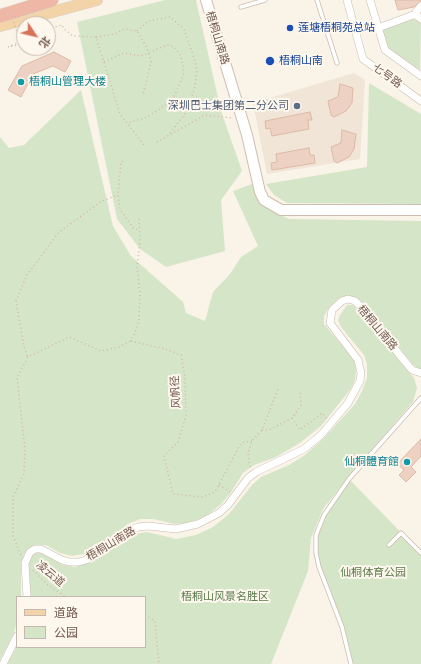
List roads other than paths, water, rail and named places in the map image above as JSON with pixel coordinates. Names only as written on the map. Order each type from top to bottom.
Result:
[{"type":"highway","points":[[0,16],[52,0]]},
{"type":"main road","points":[[0,26],[97,0]]},
{"type":"street","name":"梧桐山南路","points":[[206,0],[242,120],[260,192],[264,200],[273,207],[286,210],[421,210]]},
{"type":"street","name":"七号路","points":[[347,0],[363,59],[421,101]]},
{"type":"street","points":[[370,0],[385,50],[421,76]]},
{"type":"street","points":[[378,28],[419,16],[417,10],[421,6]]},
{"type":"street","name":"梧桐山南路","points":[[27,596],[25,562],[26,557],[35,549],[41,549],[69,562],[84,560],[89,559],[128,532],[138,527],[148,526],[176,529],[198,524],[219,513],[236,496],[242,486],[253,474],[304,449],[331,424],[356,390],[361,372],[358,360],[330,323],[332,310],[342,301],[348,299],[354,301],[360,306],[412,370],[421,373]]},
{"type":"street","points":[[3,664],[16,638]]},
{"type":"lane","points":[[241,7],[265,0]]},
{"type":"lane","points":[[317,0],[337,63]]},
{"type":"lane","points":[[351,664],[342,627],[319,567],[316,553],[316,535],[324,515],[350,479],[421,398]]},
{"type":"lane","points":[[389,545],[401,532],[421,553]]},
{"type":"place","name":"莲塘梧桐苑总站","points":[[290,28]]},
{"type":"place","name":"梧桐山南","points":[[270,61]]},
{"type":"place","name":"梧桐山管理大楼","points":[[21,82]]},
{"type":"place","name":"深圳巴士集团第二分公司","points":[[297,106]]},
{"type":"place","name":"仙桐體育館","points":[[407,462]]},
{"type":"park label","name":"仙桐体育公园","points":[[373,573]]},
{"type":"park label","name":"梧桐山风景名胜区","points":[[225,597]]}]
